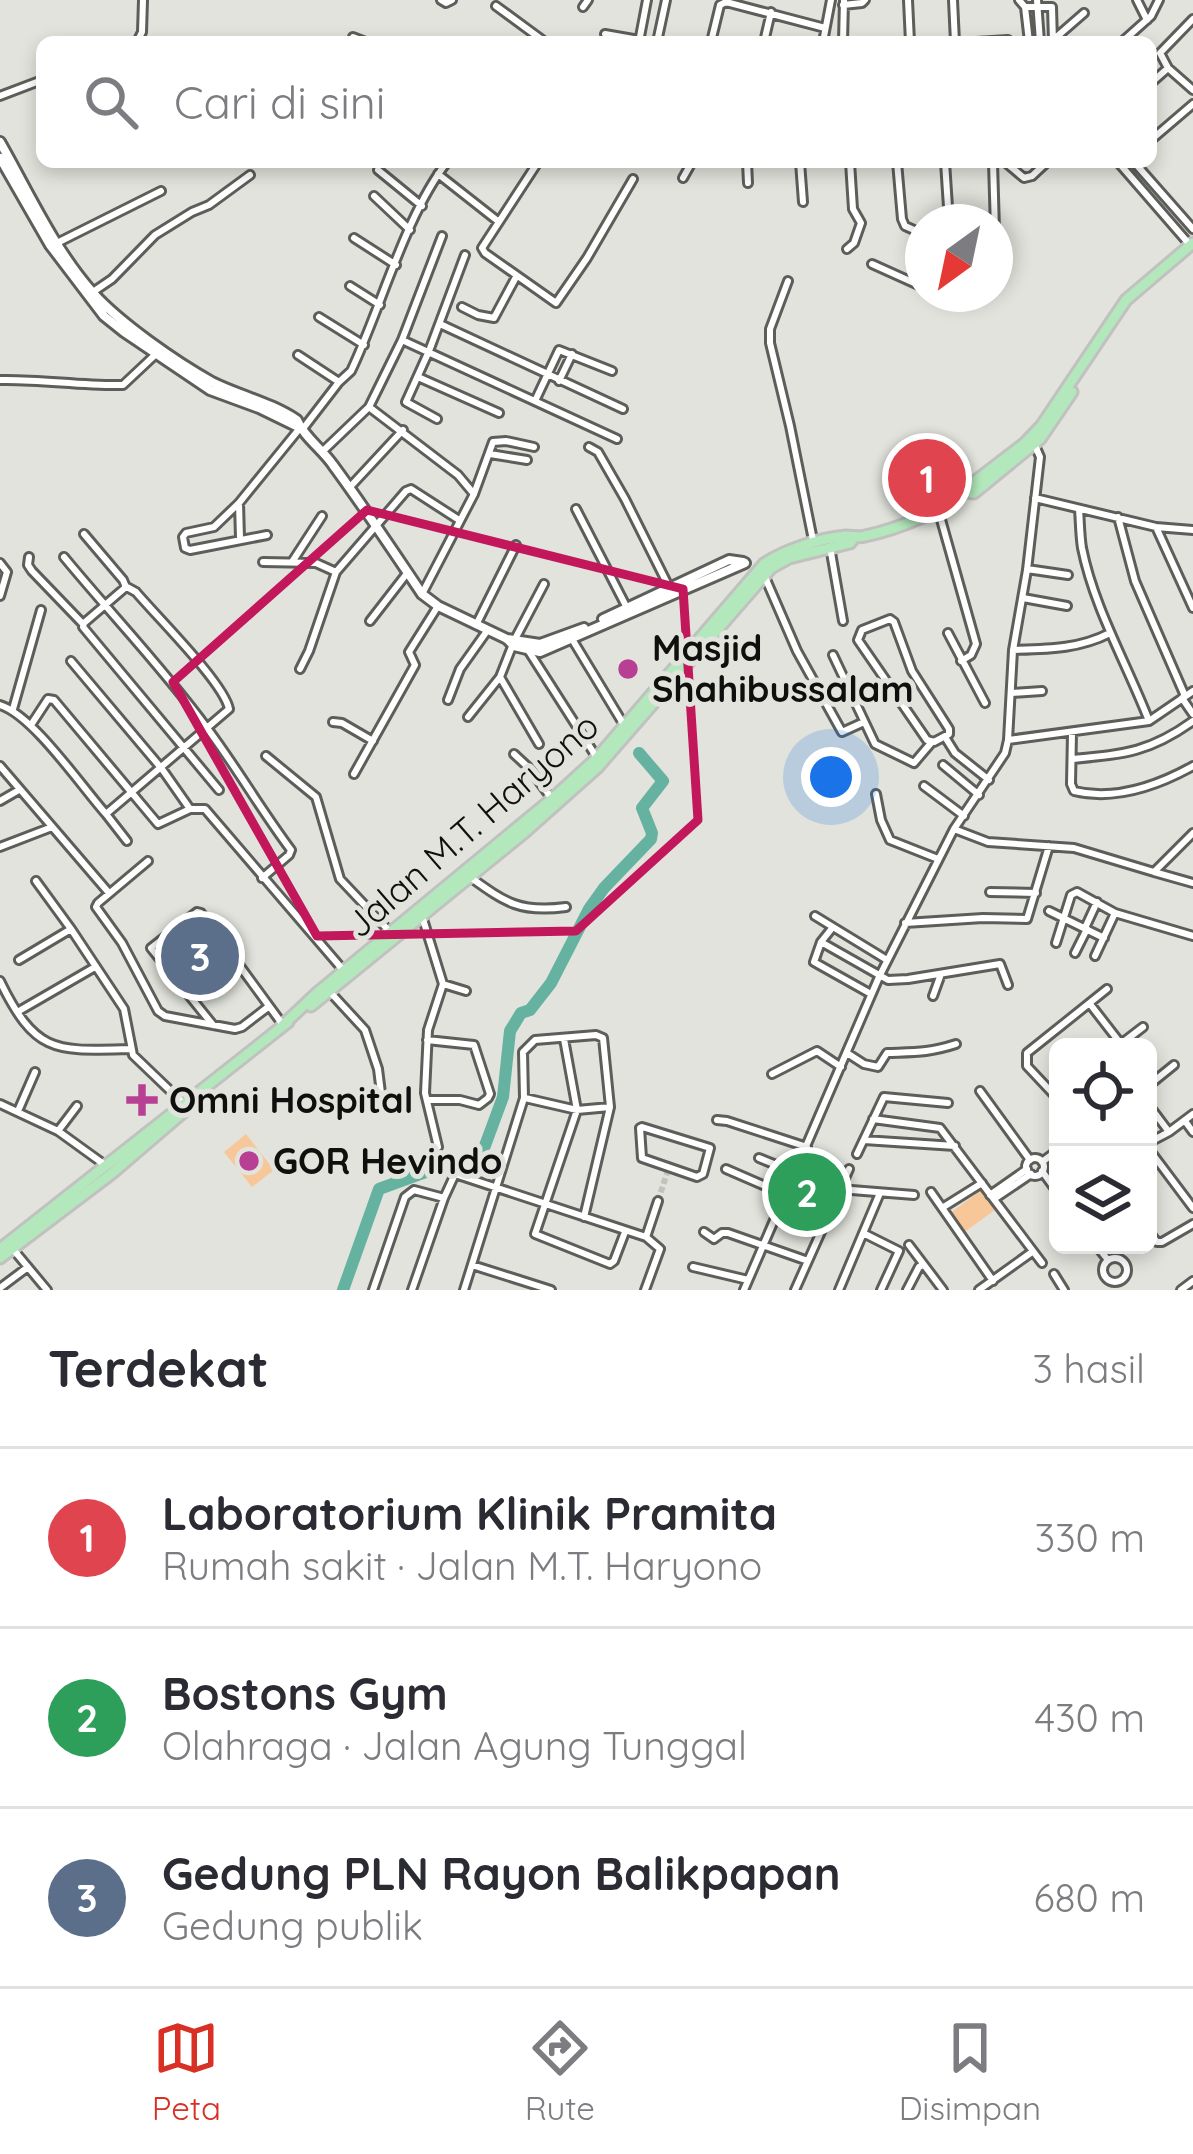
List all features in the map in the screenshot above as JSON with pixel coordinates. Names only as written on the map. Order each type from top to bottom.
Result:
[{"type":"main road","name":"Jalan M.T. Haryono","points":[[4,1252],[183,1103],[330,992],[584,780],[783,552],[884,531],[938,509],[1048,430],[1126,300],[1192,244]]},
{"type":"main road","name":"Jalan M.T. Haryono","points":[[761,573],[789,558],[850,543],[854,538]]},
{"type":"main road","name":"Jalan M.T. Haryono","points":[[284,1025],[552,799],[624,732]]},
{"type":"main road","name":"Jalan M.T. Haryono","points":[[4,1252],[114,1171],[195,1102],[201,1091]]},
{"type":"street","points":[[140,36],[143,0]]},
{"type":"street","points":[[441,0],[452,0]]},
{"type":"street","points":[[640,36],[646,0]]},
{"type":"street","points":[[658,36],[666,0]]},
{"type":"street","points":[[824,36],[831,0]]},
{"type":"street","points":[[843,36],[843,3],[865,0]]},
{"type":"street","points":[[908,0],[910,36]]},
{"type":"street","points":[[953,0],[955,36]]},
{"type":"street","points":[[1137,0],[1147,20]]},
{"type":"street","points":[[1129,36],[1147,20],[1159,0]]},
{"type":"street","points":[[713,36],[723,2],[825,28]]},
{"type":"street","points":[[1028,36],[1022,3],[1054,3],[1053,36]]},
{"type":"street","points":[[1038,3],[1040,36]]},
{"type":"street","points":[[496,6],[531,36]]},
{"type":"street","points":[[765,36],[771,12]]},
{"type":"street","points":[[1059,36],[1084,14]]},
{"type":"street","points":[[1193,19],[1160,53],[1168,68],[1193,90]]},
{"type":"street","points":[[605,34],[615,36]]},
{"type":"street","points":[[1157,77],[1168,68]]},
{"type":"street","points":[[0,96],[36,82]]},
{"type":"street","points":[[1157,135],[1193,104]]},
{"type":"street","points":[[0,142],[104,316],[210,390],[301,429],[350,487],[422,594],[438,606],[540,652],[627,608],[672,592]]},
{"type":"street","points":[[0,158],[50,245],[90,294],[213,382],[275,407],[297,419],[301,429]]},
{"type":"street","points":[[267,535],[190,550],[183,537],[214,527],[239,503],[351,371],[410,230],[442,168]]},
{"type":"street","points":[[534,168],[483,251],[549,300],[558,301],[633,179]]},
{"type":"street","points":[[683,178],[689,168]]},
{"type":"street","points":[[747,168],[748,183]]},
{"type":"street","points":[[800,168],[803,202]]},
{"type":"street","points":[[847,249],[861,223],[853,209],[850,168]]},
{"type":"street","points":[[898,168],[905,226]]},
{"type":"street","points":[[945,168],[948,204]]},
{"type":"street","points":[[994,168],[995,204]]},
{"type":"street","points":[[1011,168],[1028,178],[1040,168]]},
{"type":"street","points":[[1123,168],[1192,244]]},
{"type":"street","points":[[1138,168],[1193,230]]},
{"type":"street","points":[[378,170],[422,206]]},
{"type":"street","points":[[438,174],[499,222]]},
{"type":"street","points":[[90,294],[112,279],[155,235],[250,175]]},
{"type":"street","points":[[57,243],[161,191]]},
{"type":"street","points":[[374,196],[410,230]]},
{"type":"street","points":[[323,451],[369,406],[402,340],[442,236]]},
{"type":"street","points":[[354,238],[396,265]]},
{"type":"street","points":[[437,419],[407,404],[465,255]]},
{"type":"street","points":[[872,264],[905,279]]},
{"type":"street","points":[[461,307],[494,318],[516,277]]},
{"type":"street","points":[[788,281],[770,329],[770,343],[814,544]]},
{"type":"street","points":[[350,286],[380,305]]},
{"type":"street","points":[[319,317],[364,345]]},
{"type":"street","points":[[440,323],[623,410]]},
{"type":"street","points":[[402,340],[616,439]]},
{"type":"street","points":[[535,401],[558,350],[612,370]]},
{"type":"street","points":[[0,380],[125,385],[156,354]]},
{"type":"street","points":[[559,381],[572,354]]},
{"type":"street","points":[[298,355],[339,382]]},
{"type":"street","points":[[418,377],[499,412]]},
{"type":"street","points":[[369,406],[458,475],[474,494]]},
{"type":"street","points":[[350,487],[403,430]]},
{"type":"street","points":[[422,594],[496,440],[534,447]]},
{"type":"street","points":[[744,1290],[879,976],[954,830],[1005,753],[1013,650],[1040,457],[1032,441]]},
{"type":"street","points":[[589,447],[598,452],[625,499],[672,592]]},
{"type":"street","points":[[490,454],[527,460]]},
{"type":"street","points":[[300,669],[336,572],[408,489],[459,520]]},
{"type":"street","points":[[1035,498],[1156,527],[1193,530]]},
{"type":"street","points":[[239,503],[241,538]]},
{"type":"street","points":[[576,509],[627,608]]},
{"type":"street","points":[[938,509],[976,644],[961,661]]},
{"type":"street","points":[[1079,509],[1082,546],[1110,633],[1149,721]]},
{"type":"street","points":[[292,562],[322,516]]},
{"type":"street","points":[[1073,759],[1154,746],[1193,717],[1135,581],[1118,517]]},
{"type":"street","points":[[214,527],[217,544]]},
{"type":"street","points":[[1156,527],[1193,608]]},
{"type":"street","points":[[84,534],[228,700],[229,709],[106,814]]},
{"type":"street","points":[[476,625],[516,545]]},
{"type":"street","points":[[830,547],[843,621]]},
{"type":"street","points":[[29,557],[29,567],[83,624],[218,790]]},
{"type":"street","points":[[64,557],[206,726],[291,850],[262,878]]},
{"type":"street","points":[[263,562],[316,563],[336,572]]},
{"type":"street","points":[[0,563],[7,572],[0,596]]},
{"type":"street","points":[[512,642],[533,645],[570,636],[745,563],[761,573],[842,732],[863,722]]},
{"type":"street","points":[[1027,568],[1068,575]]},
{"type":"street","points":[[370,622],[408,572]]},
{"type":"street","points":[[468,717],[501,675],[512,642],[544,584]]},
{"type":"street","points":[[83,624],[125,586]]},
{"type":"street","points":[[1022,598],[1067,606]]},
{"type":"street","points":[[354,774],[415,665],[410,650],[438,606]]},
{"type":"street","points":[[13,709],[40,610]]},
{"type":"street","points":[[833,655],[875,744],[917,762],[949,729],[912,670],[894,622],[883,620],[862,630],[858,640],[932,743]]},
{"type":"street","points":[[448,700],[460,669],[487,631]]},
{"type":"street","points":[[948,633],[985,703]]},
{"type":"street","points":[[1013,650],[1068,648],[1110,633]]},
{"type":"street","points":[[570,636],[624,732]]},
{"type":"street","points":[[528,650],[597,758]]},
{"type":"street","points":[[70,661],[190,809]]},
{"type":"street","points":[[501,675],[539,744]]},
{"type":"street","points":[[1012,692],[1042,691]]},
{"type":"street","points":[[1008,740],[1149,721],[1193,691]]},
{"type":"street","points":[[31,725],[48,699],[54,700],[158,824],[190,809],[205,808],[344,971]]},
{"type":"street","points":[[0,705],[13,709],[31,725],[127,841]]},
{"type":"street","points":[[333,722],[373,741]]},
{"type":"street","points":[[1072,733],[1072,788],[1080,794],[1118,795],[1193,766]]},
{"type":"street","points":[[945,736],[955,753],[989,780]]},
{"type":"street","points":[[514,754],[552,799]]},
{"type":"street","points":[[266,755],[316,797],[340,879],[391,933]]},
{"type":"street","points":[[943,765],[979,795]]},
{"type":"street","points":[[0,766],[109,893]]},
{"type":"street","points":[[924,786],[964,816]]},
{"type":"street","points":[[0,801],[19,790]]},
{"type":"street","points":[[876,794],[890,840],[938,860]]},
{"type":"street","points":[[0,847],[52,827]]},
{"type":"street","points":[[954,830],[988,842],[1074,848],[1193,883]]},
{"type":"street","points":[[1154,872],[1193,832]]},
{"type":"street","points":[[905,923],[1027,919],[1048,846]]},
{"type":"street","points":[[148,862],[97,904],[97,910],[122,943],[158,1011],[240,1028],[268,1007]]},
{"type":"street","points":[[470,877],[512,906],[566,907]]},
{"type":"street","points":[[36,881],[115,992],[124,1009],[133,1055],[183,1103]]},
{"type":"street","points":[[990,892],[1036,893]]},
{"type":"street","points":[[1056,943],[1071,895],[1080,892],[1115,913],[1193,936]]},
{"type":"street","points":[[1075,952],[1097,902]]},
{"type":"street","points":[[1049,911],[1104,938]]},
{"type":"street","points":[[213,1025],[151,948],[197,912],[284,1025]]},
{"type":"street","points":[[1095,956],[1115,913]]},
{"type":"street","points":[[422,916],[443,984],[427,1040],[427,1100],[438,1147]]},
{"type":"street","points":[[815,916],[887,960]]},
{"type":"street","points":[[833,927],[814,962],[871,994]]},
{"type":"street","points":[[19,960],[71,929]]},
{"type":"street","points":[[821,942],[879,976],[898,981],[1000,964],[1008,985]]},
{"type":"street","points":[[19,1011],[95,967]]},
{"type":"street","points":[[933,996],[941,974]]},
{"type":"street","points":[[0,981],[38,1038],[71,1050],[131,1049]]},
{"type":"street","points":[[443,984],[466,991]]},
{"type":"street","points":[[1049,1088],[1027,1066],[1027,1053],[1107,989]]},
{"type":"street","points":[[330,992],[369,1038],[382,1109]]},
{"type":"street","points":[[1089,1004],[1113,1038]]},
{"type":"street","points":[[1129,1038],[1143,1027]]},
{"type":"street","points":[[464,1290],[524,1098],[523,1052],[535,1040],[603,1038],[610,1108],[584,1217]]},
{"type":"street","points":[[564,1039],[577,1110],[536,1237],[610,1264],[625,1232]]},
{"type":"street","points":[[427,1040],[474,1045],[490,1094],[478,1105],[427,1100]]},
{"type":"street","points":[[847,1053],[878,1066],[886,1053],[933,1052],[956,1044]]},
{"type":"street","points":[[772,1075],[817,1051],[841,1067]]},
{"type":"street","points":[[1157,1079],[1174,1065]]},
{"type":"street","points":[[18,1111],[35,1072]]},
{"type":"street","points":[[980,1091],[1030,1160],[1029,1172]]},
{"type":"street","points":[[524,1098],[577,1110],[610,1108]]},
{"type":"street","points":[[857,1154],[881,1098],[948,1103]]},
{"type":"street","points":[[0,1104],[58,1132],[105,1166]]},
{"type":"street","points":[[58,1132],[77,1106]]},
{"type":"street","points":[[1157,1139],[1193,1114]]},
{"type":"street","points":[[1157,1116],[1169,1132]]},
{"type":"street","points":[[873,1119],[940,1128],[1042,1264]]},
{"type":"street","points":[[717,1120],[807,1147]]},
{"type":"street","points":[[1185,1120],[1193,1132]]},
{"type":"street","points":[[640,1127],[710,1148],[698,1178],[668,1170],[640,1156],[640,1127]]},
{"type":"street","points":[[864,1140],[955,1146]]},
{"type":"street","points":[[1149,1146],[1193,1208]]},
{"type":"street","points":[[759,1158],[796,1172]]},
{"type":"street","points":[[1030,1160],[1038,1159],[1049,1177]]},
{"type":"street","points":[[1029,1172],[1036,1175],[1049,1159]]},
{"type":"street","points":[[726,1169],[787,1195]]},
{"type":"street","points":[[795,1290],[849,1169]]},
{"type":"street","points":[[992,1197],[1029,1172]]},
{"type":"street","points":[[414,1289],[456,1174],[646,1238],[660,1249],[645,1290]]},
{"type":"street","points":[[942,1208],[982,1183]]},
{"type":"street","points":[[373,1290],[405,1197],[414,1190],[444,1198]]},
{"type":"street","points":[[839,1190],[914,1195]]},
{"type":"street","points":[[839,1290],[880,1192]]},
{"type":"street","points":[[931,1192],[993,1281]]},
{"type":"street","points":[[646,1238],[658,1201]]},
{"type":"street","points":[[1157,1242],[1193,1224]]},
{"type":"street","points":[[704,1232],[712,1239],[724,1232],[808,1261]]},
{"type":"street","points":[[863,1233],[899,1251],[881,1290]]},
{"type":"street","points":[[909,1244],[943,1290]]},
{"type":"street","points":[[4,1252],[28,1267],[47,1290]]},
{"type":"street","points":[[979,1290],[1032,1252]]},
{"type":"street","points":[[1103,1254],[1108,1260]]},
{"type":"street","points":[[1115,1258],[1125,1264],[1126,1275],[1118,1286],[1103,1267],[1115,1258]]},
{"type":"street","points":[[472,1265],[551,1290]]},
{"type":"street","points":[[907,1290],[923,1265]]},
{"type":"street","points":[[0,1288],[28,1267]]},
{"type":"street","points":[[693,1267],[748,1280]]},
{"type":"street","points":[[1054,1274],[1064,1290]]},
{"type":"street","points":[[1180,1290],[1193,1281]]},
{"type":"highlighted area","points":[[367,510],[683,589],[698,820],[576,931],[317,936],[173,682]]},
{"type":"shaded area","name":"GOR Hevindo","points":[[246,1134],[274,1170],[252,1187],[224,1152]]},
{"type":"shaded area","points":[[984,1188],[999,1207],[959,1236],[945,1217]]},
{"type":"waterway","points":[[343,1290],[379,1189],[483,1151],[503,1097],[510,1031],[551,983],[604,888],[651,839],[642,808],[663,781],[639,753]]},
{"type":"tunnel","points":[[658,1201],[667,1173]]},
{"type":"place","name":"Laboratorium Klinik Pramita","points":[[927,478]]},
{"type":"place","name":"Masjid Shahibussalam","points":[[628,669]]},
{"type":"place","name":"Gedung PLN Rayon Balikpapan","points":[[200,956]]},
{"type":"place","name":"Omni Hospital","points":[[142,1100]]},
{"type":"place","name":"GOR Hevindo","points":[[249,1161]]},
{"type":"place","name":"Bostons Gym","points":[[807,1192]]}]
